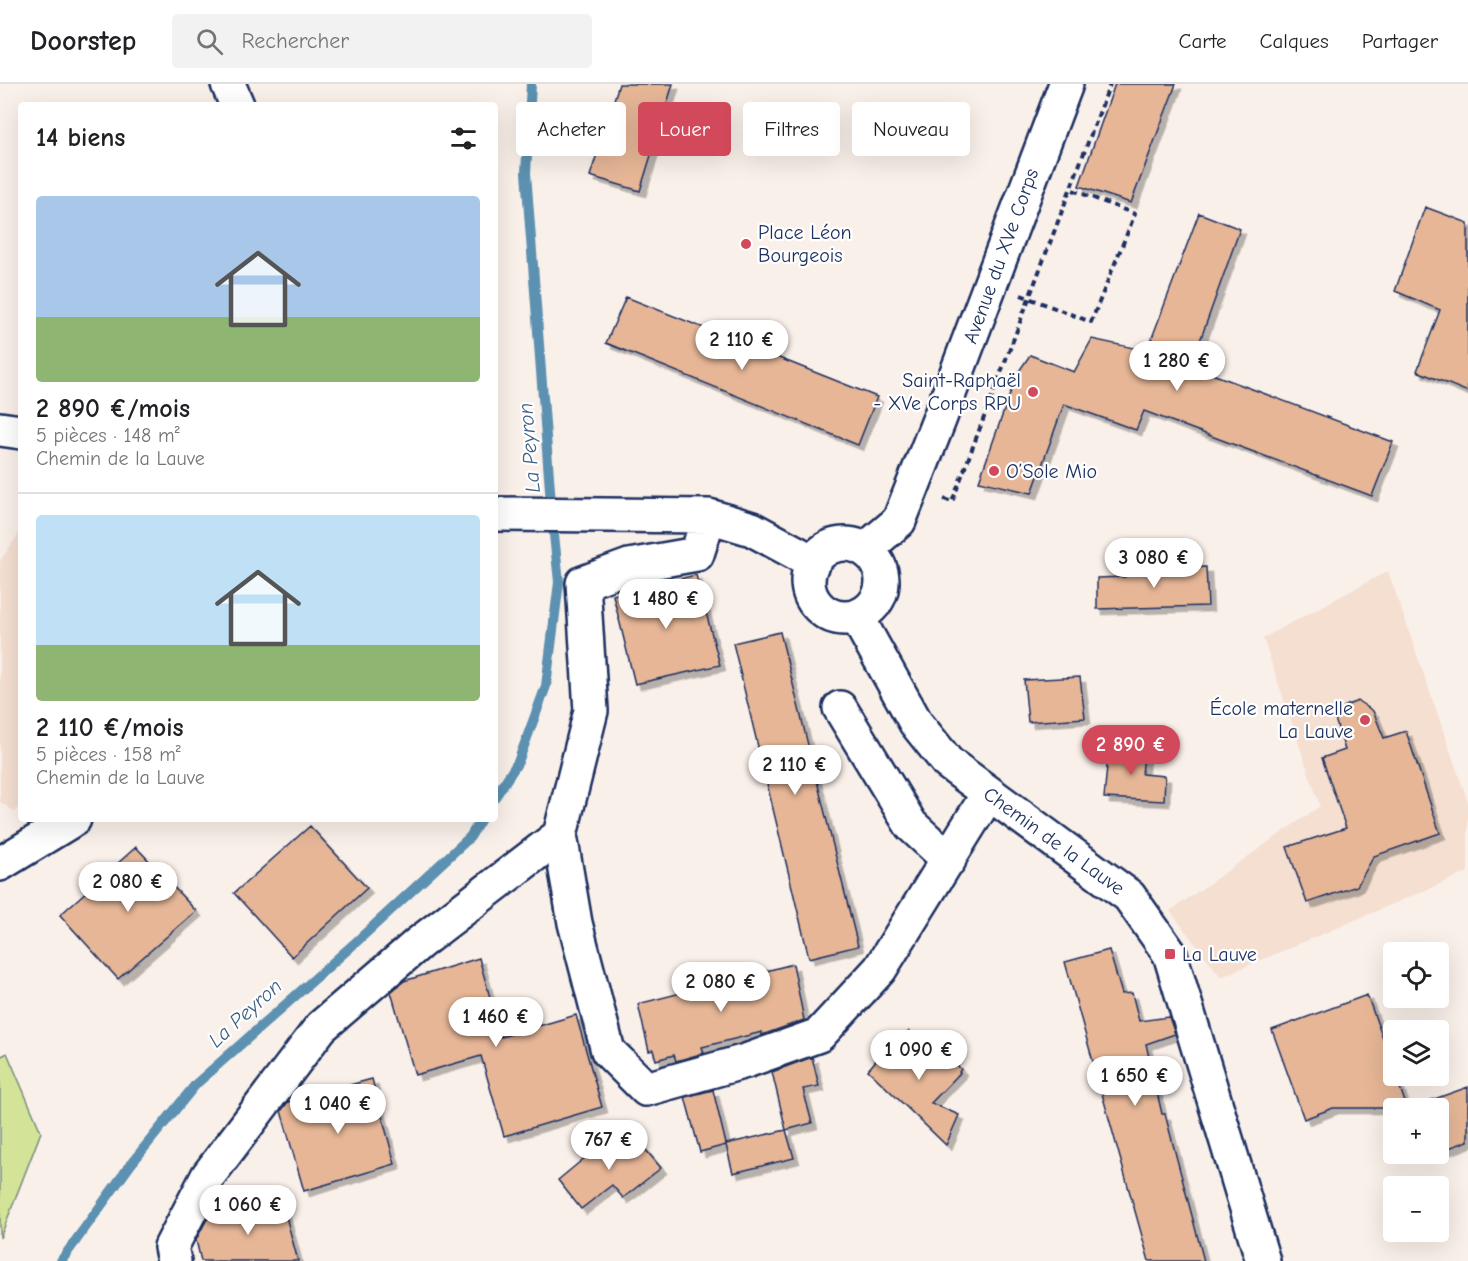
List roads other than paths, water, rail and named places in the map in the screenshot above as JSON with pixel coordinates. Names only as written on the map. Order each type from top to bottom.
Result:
[{"type":"street","points":[[228,84],[236,102]]},
{"type":"street","name":"Avenue du XVe Corps","points":[[865,549],[899,521],[1066,84]]},
{"type":"street","points":[[0,429],[18,432]]},
{"type":"street","points":[[499,514],[709,516],[752,529],[813,562]]},
{"type":"street","points":[[709,516],[697,554],[629,566],[583,583],[591,711],[560,835],[575,924],[608,1051],[646,1089],[746,1061],[819,1035],[880,969],[950,860],[989,793]]},
{"type":"street","points":[[852,544],[865,549],[875,559],[881,571],[882,585],[879,598],[870,610],[857,616],[843,619],[828,615],[817,606],[809,593],[808,577],[813,562],[824,550],[838,545],[852,544]]},
{"type":"street","name":"Chemin de la Lauve","points":[[857,616],[916,723],[948,763],[1129,896],[1170,954],[1263,1261]]},
{"type":"street","points":[[840,708],[911,825],[950,860]]},
{"type":"street","points":[[0,864],[69,822]]},
{"type":"street","points":[[174,1261],[171,1247],[208,1176],[321,1027],[419,943],[560,835]]},
{"type":"waterway","name":"La Peyron","points":[[498,792],[518,762],[546,686],[559,582],[526,173],[531,84]]},
{"type":"waterway","name":"La Peyron","points":[[61,1261],[131,1164],[196,1084],[470,837],[479,822]]},
{"type":"place","name":"Place Léon Bourgeois","points":[[746,244]]},
{"type":"place","name":"Saint-Raphaël - XVe Corps RPU","points":[[1033,392]]},
{"type":"place","name":"O’Sole Mio","points":[[994,471]]},
{"type":"place","name":"École maternelle La Lauve","points":[[1365,720]]},
{"type":"place","name":"La Lauve","points":[[1170,954]]}]
